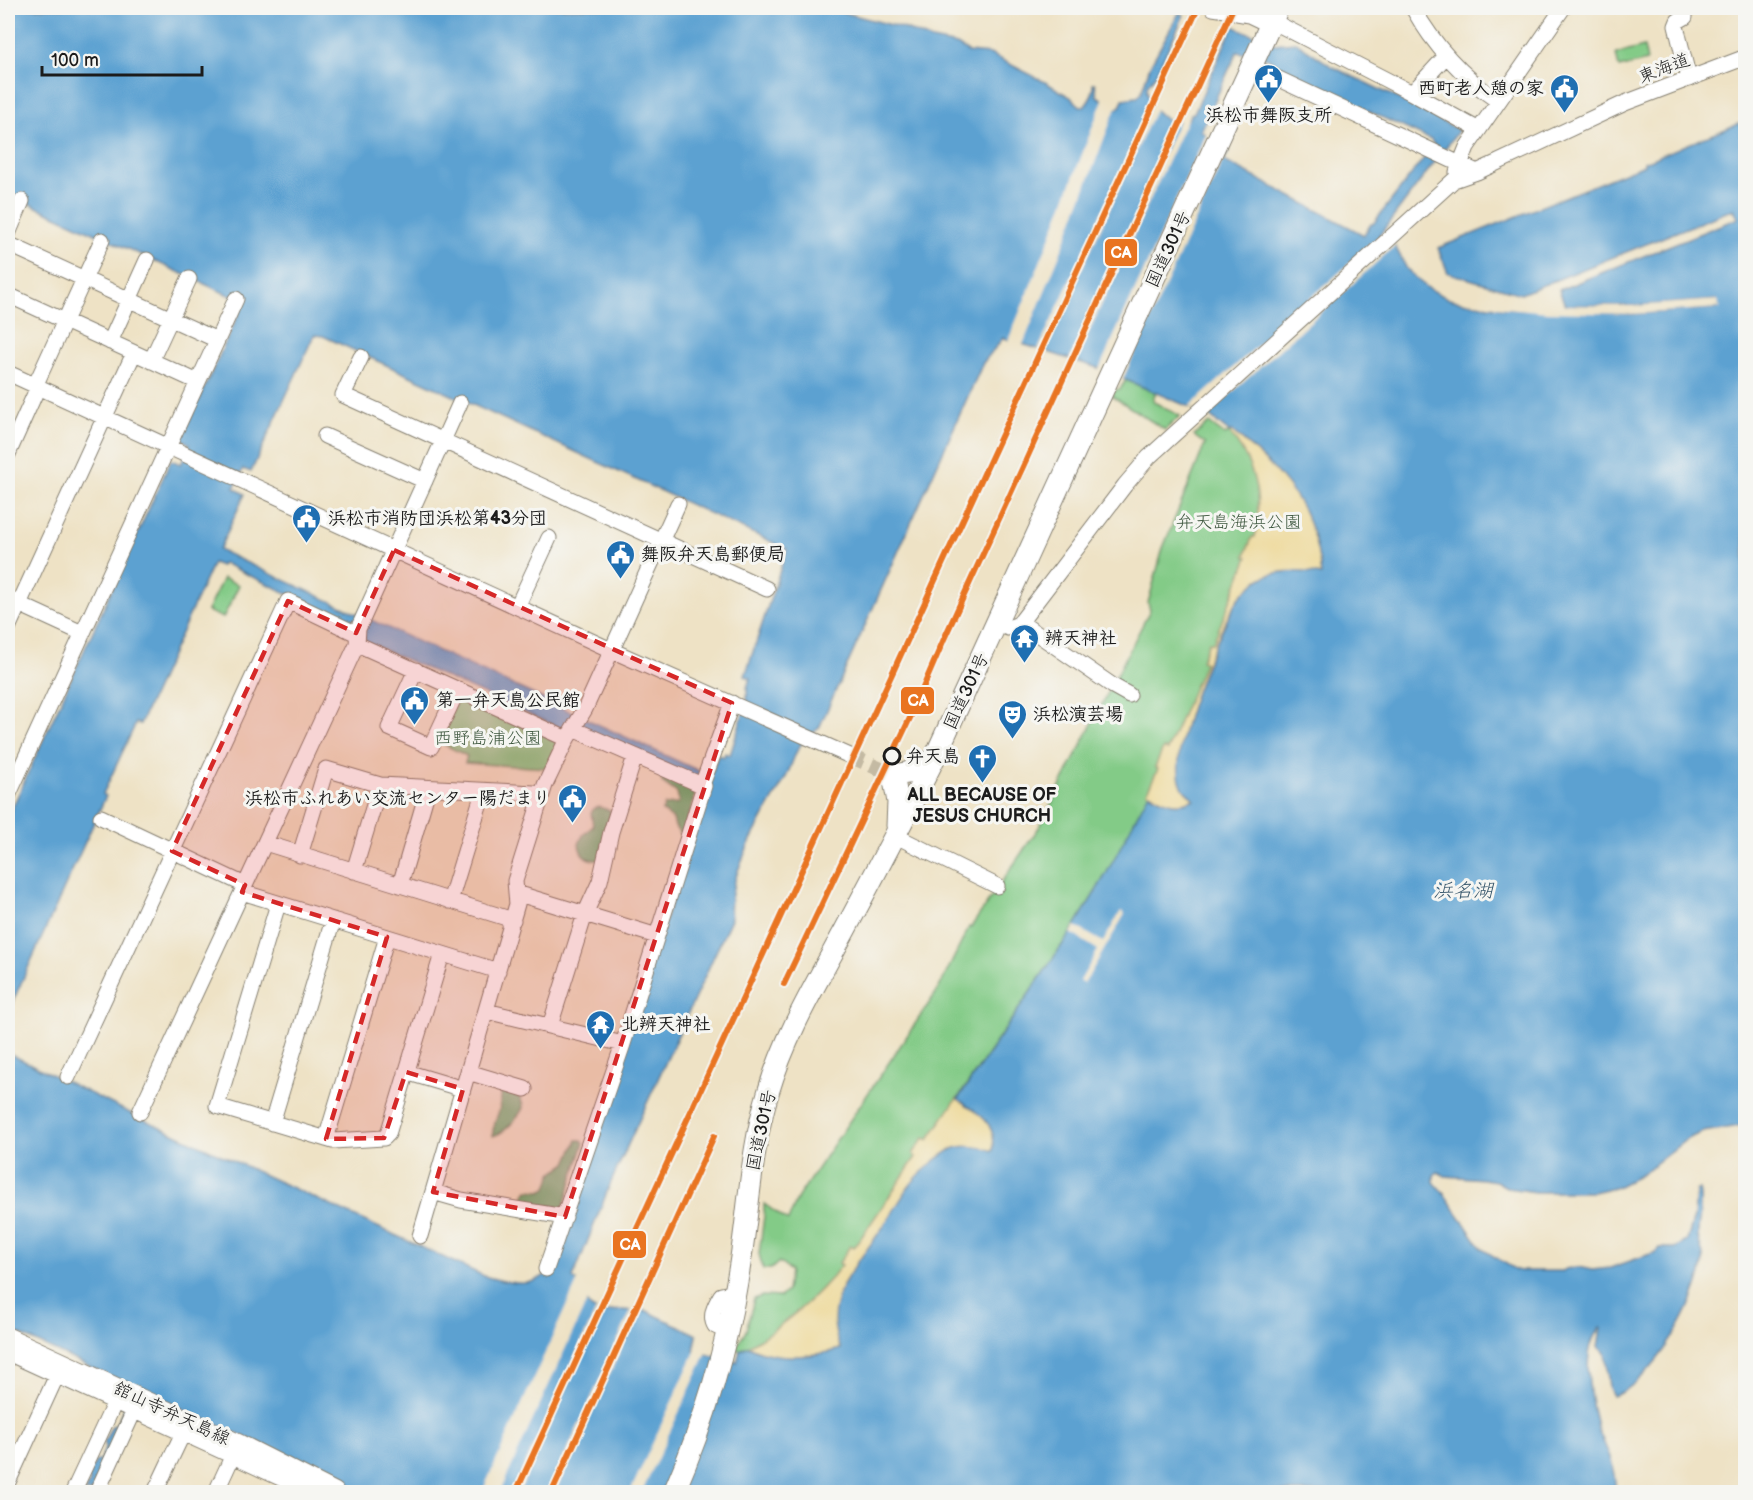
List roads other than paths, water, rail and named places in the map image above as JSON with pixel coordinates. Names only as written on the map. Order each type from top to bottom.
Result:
[{"type":"highway","name":"国道301号","points":[[674,1492],[701,1424],[722,1353],[734,1295],[759,1126],[774,1075],[809,997],[896,836],[934,759],[1272,22]]},
{"type":"highway","points":[[896,836],[898,802],[890,774],[907,773],[934,759]]},
{"type":"main road","name":"舘山寺弁天島線","points":[[8,1337],[126,1402],[240,1444],[335,1492]]},
{"type":"street","points":[[1413,8],[1446,56],[1498,101]]},
{"type":"street","points":[[1684,8],[1685,16],[1678,21],[1676,26],[1689,79]]},
{"type":"street","points":[[1225,10],[1272,22],[1412,93],[1479,130]]},
{"type":"street","points":[[997,624],[1008,628],[1016,626],[1137,471],[1168,438],[1454,180],[1467,147],[1555,10]]},
{"type":"street","points":[[1412,93],[1446,56]]},
{"type":"street","name":"東海道","points":[[1454,180],[1477,172],[1596,116],[1746,57]]},
{"type":"street","points":[[1253,62],[1477,172]]},
{"type":"street","points":[[8,234],[22,201]]},
{"type":"street","points":[[8,454],[102,240]]},
{"type":"street","points":[[8,244],[217,340]]},
{"type":"street","points":[[110,342],[147,260]]},
{"type":"street","points":[[151,361],[189,279]]},
{"type":"street","points":[[8,295],[198,382]]},
{"type":"street","points":[[8,796],[236,299]]},
{"type":"street","points":[[8,628],[13,602],[134,353]]},
{"type":"street","points":[[361,357],[343,395],[767,589]]},
{"type":"street","points":[[8,373],[611,650],[850,756]]},
{"type":"street","points":[[140,1112],[265,843],[460,403]]},
{"type":"street","points":[[325,436],[425,482]]},
{"type":"street","points":[[420,1236],[513,920],[517,904],[515,881],[541,796],[678,504]]},
{"type":"street","points":[[518,607],[549,538]]},
{"type":"street","points":[[68,1077],[288,601],[359,631],[416,670],[458,689],[574,728],[636,756],[704,780]]},
{"type":"street","points":[[13,602],[82,633]]},
{"type":"street","points":[[1020,622],[1113,687],[1129,695]]},
{"type":"street","points":[[416,670],[390,728],[428,753],[458,689]]},
{"type":"street","points":[[546,1269],[657,936],[704,780],[736,705]]},
{"type":"street","points":[[550,1026],[585,914],[600,881],[611,832],[636,756]]},
{"type":"street","points":[[300,855],[326,769],[380,785],[541,796]]},
{"type":"street","points":[[354,871],[380,785]]},
{"type":"street","points":[[400,885],[427,788]]},
{"type":"street","points":[[450,901],[481,799],[481,791]]},
{"type":"street","points":[[101,818],[278,904],[498,971]]},
{"type":"street","points":[[896,836],[997,886]]},
{"type":"street","points":[[265,843],[513,920]]},
{"type":"street","points":[[516,893],[657,936]]},
{"type":"street","points":[[278,904],[217,1106],[272,1123],[333,1141],[384,1138],[388,1134],[442,954]]},
{"type":"street","points":[[272,1123],[333,920]]},
{"type":"street","points":[[326,1139],[387,937]]},
{"type":"street","points":[[486,1011],[622,1044]]},
{"type":"street","points":[[406,1072],[463,1089]]},
{"type":"street","points":[[468,1072],[525,1089]]},
{"type":"street","points":[[433,1192],[461,1200],[565,1217]]},
{"type":"street","points":[[8,1353],[126,1402],[183,1433],[233,1455],[279,1486],[311,1492]]},
{"type":"street","points":[[8,1482],[57,1375]]},
{"type":"street","points":[[73,1492],[126,1402]]},
{"type":"street","points":[[97,1492],[126,1402]]},
{"type":"street","points":[[155,1492],[183,1433]]},
{"type":"street","points":[[216,1492],[233,1455]]},
{"type":"water","name":"浜名湖","points":[[8,8],[827,8],[903,28],[932,40],[957,45],[968,52],[990,54],[1045,82],[1072,98],[1081,107],[1084,107],[1090,99],[1093,83],[1095,83],[1097,96],[1117,109],[1123,99],[1137,97],[1141,93],[1150,66],[1179,13],[1184,15],[1156,74],[1147,86],[1154,109],[1164,118],[1175,122],[1187,120],[1194,113],[1233,26],[1274,44],[1296,42],[1333,67],[1459,130],[1379,236],[1395,246],[1407,269],[1426,287],[1449,299],[1504,308],[1633,314],[1718,308],[1717,300],[1633,306],[1565,305],[1559,290],[1738,218],[1734,209],[1521,294],[1448,273],[1438,248],[1644,165],[1644,162],[1745,121],[1745,1125],[1703,1132],[1687,1139],[1642,1174],[1619,1186],[1593,1192],[1536,1192],[1508,1188],[1496,1181],[1445,1176],[1438,1172],[1434,1175],[1434,1182],[1482,1249],[1521,1271],[1563,1271],[1578,1267],[1592,1270],[1610,1268],[1656,1252],[1660,1248],[1675,1248],[1687,1241],[1694,1217],[1696,1191],[1699,1189],[1698,1235],[1703,1255],[1700,1279],[1672,1339],[1643,1375],[1628,1388],[1613,1396],[1609,1388],[1605,1353],[1598,1347],[1601,1327],[1594,1336],[1590,1348],[1589,1389],[1598,1428],[1611,1461],[1616,1492],[362,1492],[140,1389],[92,1492],[85,1492],[90,1482],[88,1478],[106,1447],[104,1442],[112,1426],[116,1425],[133,1387],[8,1329],[8,1053],[134,1115],[484,1276],[518,1283],[534,1281],[549,1271],[710,785],[565,730],[366,642],[361,628],[223,563],[221,566],[213,563],[140,724],[136,723],[103,794],[106,796],[8,1012],[8,817],[171,460],[181,464],[190,444],[181,439],[244,302],[8,194]],"holes":[[[1237,52],[1268,58],[1273,62],[1271,66],[1431,140],[1434,145],[1364,235],[1224,161],[1229,151],[1201,131]],[[314,335],[323,336],[787,549],[745,676],[750,678],[747,701],[730,755],[725,753],[724,757],[718,755],[710,776],[219,550],[245,494],[234,488],[243,469],[251,472]],[[1003,338],[1098,368],[1208,415],[1250,446],[1281,477],[1293,493],[1312,529],[1321,575],[1291,572],[1268,575],[1251,586],[1236,603],[1206,667],[1187,721],[1181,747],[1179,769],[1182,786],[1194,799],[1188,802],[1171,803],[1149,793],[1105,876],[1075,926],[958,1099],[985,1120],[992,1133],[993,1151],[973,1147],[953,1149],[935,1161],[912,1183],[854,1268],[839,1295],[834,1322],[841,1349],[806,1356],[782,1356],[748,1346],[740,1350],[737,1362],[694,1351],[697,1335],[645,1310],[603,1312],[594,1310],[587,1303],[578,1283],[573,1278],[611,1182],[731,919],[734,885],[747,848],[784,781],[799,747],[819,728],[983,363]]]},
{"type":"tunnel","points":[[850,756],[887,772]]},
{"type":"place","name":"浜松市舞阪支所","points":[[1269,104]]},
{"type":"place","name":"西町老人憩の家","points":[[1565,114]]},
{"type":"place","name":"浜松市消防団浜松第43分団","points":[[307,544]]},
{"type":"place","name":"舞阪弁天島郵便局","points":[[620,580]]},
{"type":"place","name":"辨天神社","points":[[1024,664]]},
{"type":"place","name":"第一弁天島公民館","points":[[415,726]]},
{"type":"place","name":"浜松演芸場","points":[[1012,740]]},
{"type":"place","name":"弁天島","points":[[892,756]]},
{"type":"place","name":"ALL BECAUSE OF JESUS CHURCH","points":[[982,784]]},
{"type":"place","name":"浜松市ふれあい交流センター陽だまり","points":[[572,824]]},
{"type":"place","name":"北辨天神社","points":[[600,1050]]},
{"type":"park label","name":"弁天島海浜公園","points":[[1239,522]]},
{"type":"park label","name":"西野島浦公園","points":[[488,738]]}]
